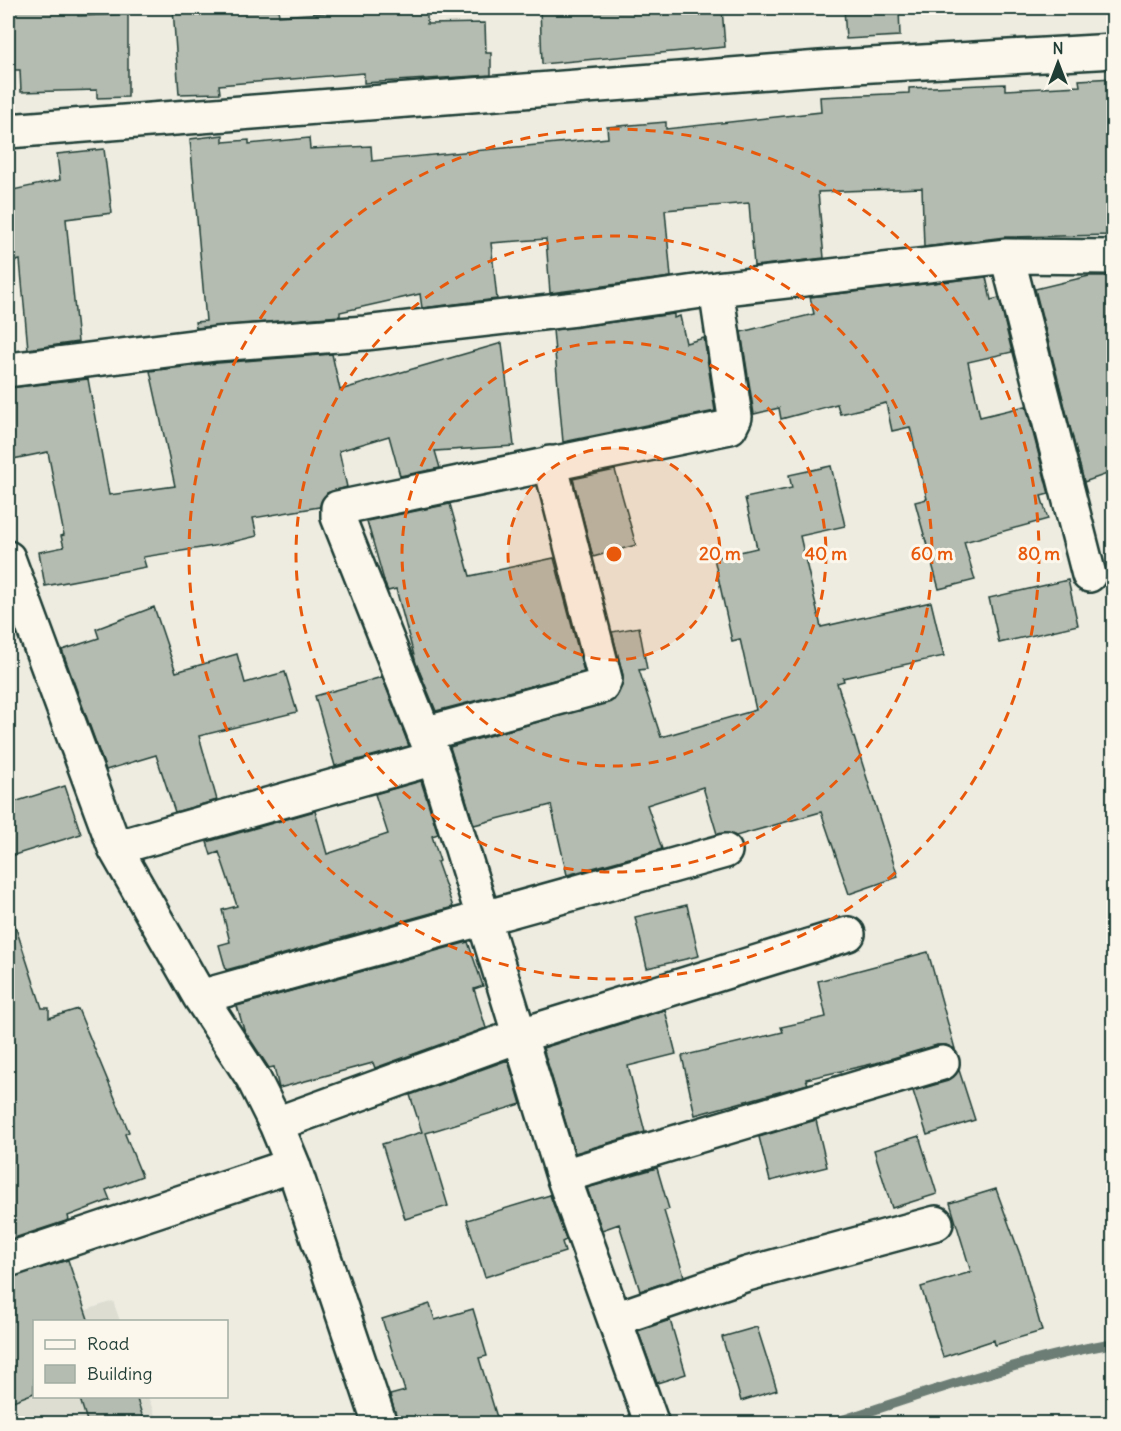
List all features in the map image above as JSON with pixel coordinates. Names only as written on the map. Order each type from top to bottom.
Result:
[{"type":"street","points":[[8,131],[820,68],[1113,51]]},
{"type":"street","points":[[1007,256],[1089,575]]},
{"type":"street","points":[[8,370],[216,344],[365,333],[564,310],[716,289],[1007,256],[1113,257]]},
{"type":"street","points":[[652,1424],[563,1176],[518,1036],[486,918],[429,746],[338,517],[338,508],[730,427],[734,423],[716,289]]},
{"type":"street","points":[[115,848],[429,746],[602,686],[605,679],[550,463]]},
{"type":"street","points":[[8,558],[115,848],[200,997],[253,1078],[276,1124],[293,1165],[380,1424]]},
{"type":"street","points":[[200,997],[725,851]]},
{"type":"street","points":[[276,1124],[518,1036],[848,934]]},
{"type":"street","points":[[563,1176],[942,1063]]},
{"type":"street","points":[[8,1260],[293,1165]]},
{"type":"street","points":[[615,1319],[747,1274],[936,1223]]},
{"type":"shaded area","points":[[113,1301],[120,1320],[58,1320]]},
{"type":"shaded area","points":[[33,1327],[33,1398],[148,1398],[158,1423],[8,1423],[8,1337]]},
{"type":"building","points":[[8,8],[78,8],[78,16],[128,14],[128,97],[97,98],[97,90],[21,92],[20,70],[8,70]]},
{"type":"building","points":[[173,8],[278,8],[279,16],[364,10],[364,8],[427,8],[427,24],[485,23],[486,53],[491,53],[491,75],[364,83],[364,73],[219,85],[220,93],[179,94]]},
{"type":"building","points":[[540,8],[722,8],[725,47],[542,64]]},
{"type":"building","points":[[844,8],[899,8],[900,36],[846,39]]},
{"type":"building","points":[[1113,78],[1113,235],[1005,237],[924,247],[922,188],[818,192],[824,258],[754,266],[749,203],[665,210],[671,277],[550,293],[546,239],[491,243],[497,299],[422,308],[420,294],[340,312],[340,316],[196,328],[195,322],[206,321],[190,139],[223,135],[223,142],[249,140],[249,144],[309,138],[310,149],[371,146],[372,161],[608,138],[607,127],[666,122],[666,129],[821,112],[820,97],[909,93],[909,88],[1005,84],[1005,90],[1080,86],[1079,80]]},
{"type":"building","points":[[104,149],[112,213],[66,219],[78,342],[28,349],[20,260],[8,263],[8,191],[60,180],[57,154]]},
{"type":"building","points":[[1089,276],[1113,276],[1113,347],[1106,349],[1113,384],[1113,472],[1084,482],[1035,289]]},
{"type":"building","points":[[986,277],[991,300],[999,298],[1012,352],[968,362],[980,417],[1026,406],[1049,494],[1041,496],[1048,519],[964,542],[975,580],[939,589],[915,502],[927,499],[910,427],[892,431],[886,403],[840,414],[837,404],[781,419],[779,408],[754,414],[741,332],[814,314],[810,297]]},
{"type":"building","points":[[674,314],[674,318],[680,316],[686,343],[704,338],[715,411],[563,442],[553,330]]},
{"type":"building","points":[[502,343],[514,446],[435,451],[440,468],[400,476],[389,436],[339,451],[347,487],[327,493],[319,507],[253,518],[257,536],[220,545],[143,557],[146,567],[45,586],[39,552],[64,547],[61,536],[64,535],[48,452],[8,460],[8,388],[88,379],[109,495],[175,486],[150,371],[332,354],[340,390]]},
{"type":"building","points":[[831,466],[845,526],[800,536],[821,627],[931,602],[944,656],[843,678],[844,681],[837,683],[898,877],[849,894],[821,812],[736,836],[729,833],[717,834],[703,787],[647,805],[662,849],[567,875],[551,805],[474,825],[450,747],[614,700],[622,686],[623,675],[612,632],[639,627],[647,669],[639,670],[661,737],[756,710],[740,639],[732,641],[714,558],[757,548],[745,498],[792,488],[789,475]]},
{"type":"building","points":[[615,470],[636,545],[593,557],[573,479]]},
{"type":"building","points":[[450,504],[470,576],[554,558],[584,672],[436,711],[416,663],[396,589],[388,591],[385,584],[367,521]]},
{"type":"building","points":[[1068,580],[1078,625],[999,643],[989,598]]},
{"type":"building","points":[[154,607],[176,672],[237,654],[245,683],[285,672],[297,712],[199,736],[217,800],[175,812],[156,755],[106,770],[62,650],[99,638],[96,629]]},
{"type":"building","points":[[382,677],[409,746],[335,766],[315,696]]},
{"type":"building","points":[[421,781],[438,834],[432,836],[440,861],[437,862],[453,907],[226,970],[219,945],[230,942],[222,910],[237,906],[219,852],[211,855],[207,842],[315,811],[327,854],[388,834],[375,794]]},
{"type":"building","points":[[65,786],[81,834],[8,857],[8,804]]},
{"type":"building","points":[[687,905],[699,956],[647,968],[635,917]]},
{"type":"building","points":[[13,919],[42,1008],[49,1008],[49,1018],[78,1009],[129,1132],[125,1134],[142,1176],[106,1190],[110,1200],[68,1216],[69,1220],[8,1240],[8,920]]},
{"type":"building","points":[[468,942],[483,986],[474,989],[486,1028],[375,1068],[373,1063],[279,1088],[274,1067],[269,1068],[244,1030],[237,1006]]},
{"type":"building","points":[[928,952],[955,1049],[946,1045],[937,1045],[876,1063],[806,1079],[808,1084],[695,1115],[682,1056],[783,1032],[781,1027],[826,1017],[818,981]]},
{"type":"building","points":[[665,1010],[676,1054],[628,1066],[645,1132],[575,1153],[543,1048]]},
{"type":"building","points":[[508,1060],[521,1104],[426,1133],[448,1206],[405,1219],[382,1144],[422,1132],[410,1095]]},
{"type":"building","points":[[959,1070],[975,1120],[927,1135],[913,1091],[948,1081]]},
{"type":"building","points":[[816,1120],[827,1167],[770,1181],[759,1137]]},
{"type":"building","points":[[919,1136],[937,1194],[892,1208],[874,1150]]},
{"type":"building","points":[[657,1168],[669,1209],[664,1211],[684,1276],[640,1291],[619,1224],[602,1230],[587,1188]]},
{"type":"building","points":[[996,1189],[1022,1260],[1042,1331],[995,1345],[994,1340],[943,1357],[921,1287],[971,1272],[950,1203]]},
{"type":"building","points":[[550,1195],[566,1240],[562,1242],[565,1252],[485,1277],[467,1220]]},
{"type":"building","points":[[68,1260],[88,1320],[33,1320],[33,1393],[8,1403],[8,1278]]},
{"type":"building","points":[[430,1304],[435,1320],[473,1309],[487,1356],[479,1358],[499,1424],[398,1424],[390,1395],[405,1391],[382,1319]]},
{"type":"building","points":[[670,1320],[686,1374],[657,1383],[638,1331]]},
{"type":"building","points":[[757,1327],[777,1390],[741,1401],[722,1337]]},
{"type":"building","points":[[80,1398],[137,1398],[145,1424],[88,1424]]},
{"type":"waterway","points":[[831,1424],[1006,1368],[1114,1343]]}]
